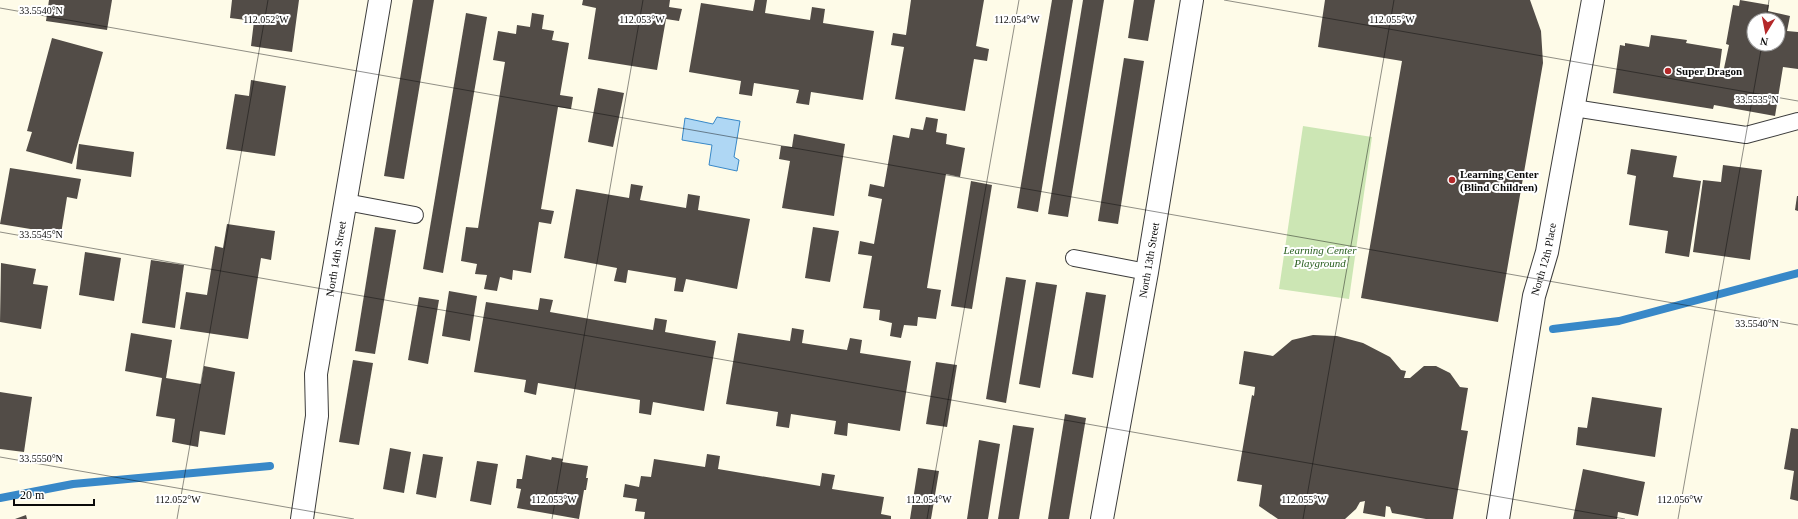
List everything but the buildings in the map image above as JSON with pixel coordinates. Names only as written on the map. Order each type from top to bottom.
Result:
[{"type":"street","name":"North 14th Street","points":[[302,519],[317,416],[316,374],[380,0]]},
{"type":"street","name":"North 13th Street","points":[[1102,519],[1147,272],[1192,0]]},
{"type":"street","name":"North 12th Place","points":[[1498,519],[1534,296],[1547,252],[1594,0]]},
{"type":"lane","points":[[1574,108],[1746,135],[1798,121]]},
{"type":"lane","points":[[346,202],[415,215]]},
{"type":"lane","points":[[1074,258],[1147,272]]},
{"type":"green space","name":"Learning Center Playground","points":[[1303,126],[1372,137],[1349,299],[1279,289]]},
{"type":"water","points":[[717,117],[740,121],[734,157],[739,160],[737,171],[709,165],[712,145],[682,140],[685,118],[713,124]]},
{"type":"waterway","points":[[1553,329],[1619,321],[1798,273]]},
{"type":"waterway","points":[[0,498],[73,484],[270,466]]},
{"type":"place","name":"Super Dragon","points":[[1668,71]]},
{"type":"place","name":"Learning Center (Blind Children)","points":[[1452,180]]}]
